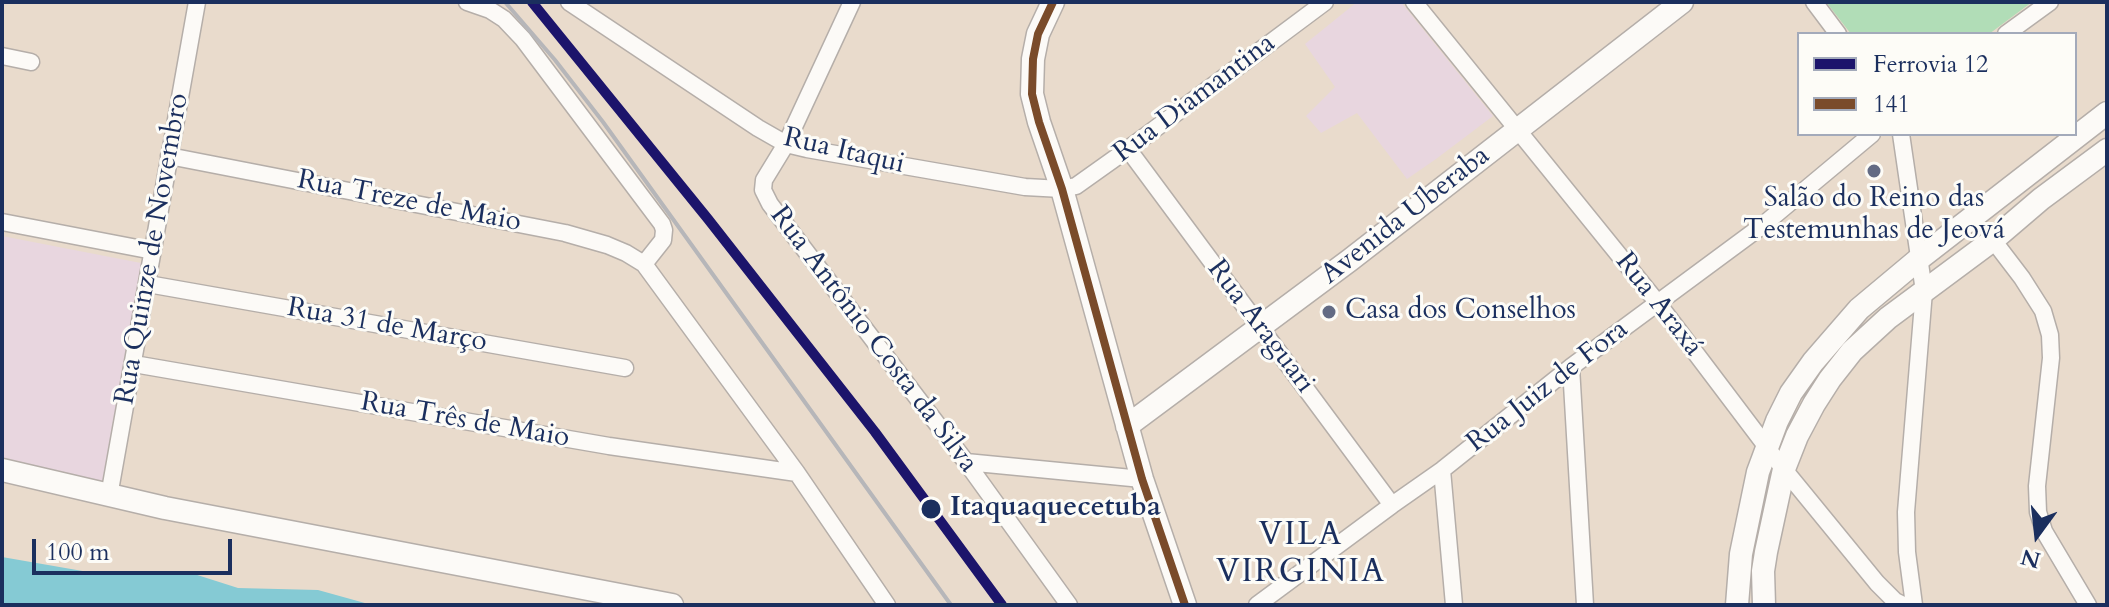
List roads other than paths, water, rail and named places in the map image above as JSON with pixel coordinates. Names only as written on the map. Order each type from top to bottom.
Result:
[{"type":"main road","points":[[1053,2],[1038,34],[1031,77],[1032,94],[1062,189],[1142,479],[1185,605]]},
{"type":"main road","name":"Avenida Uberaba","points":[[1127,426],[1350,260],[1682,2]]},
{"type":"main road","points":[[1737,605],[1741,554],[1758,472],[1791,393],[1813,362],[1859,309],[2107,113]]},
{"type":"main road","points":[[1764,605],[1763,571],[1784,469],[1797,436],[1830,379],[1868,335],[2107,150]]},
{"type":"main road","points":[[2,470],[109,496],[672,605]]},
{"type":"street","name":"Rua Quinze de Novembro","points":[[109,496],[197,2]]},
{"type":"street","points":[[467,2],[504,19],[523,39],[662,224],[663,240],[644,264],[797,473],[887,605]]},
{"type":"street","name":"Rua Itaqui","points":[[569,2],[786,144],[1025,187],[1062,189]]},
{"type":"street","points":[[786,144],[852,2]]},
{"type":"street","name":"Rua Diamantina","points":[[1062,189],[1076,186],[1325,2]]},
{"type":"street","name":"Rua Araxá","points":[[1414,2],[1657,302],[1784,469],[1877,583],[1903,605]]},
{"type":"street","points":[[1814,2],[1836,32]]},
{"type":"street","points":[[2009,32],[2050,2]]},
{"type":"street","points":[[2,56],[31,62]]},
{"type":"street","name":"Rua Juiz de Fora","points":[[1257,605],[1442,470],[1571,367],[1763,225],[1870,136]]},
{"type":"street","points":[[1901,136],[1924,291],[1906,512],[1907,552],[1914,605]]},
{"type":"street","name":"Rua Antônio Costa da Silva","points":[[786,144],[764,180],[763,190],[779,217],[966,462],[1069,605]]},
{"type":"street","name":"Rua Araguari","points":[[1128,149],[1392,505]]},
{"type":"street","name":"Rua Treze de Maio","points":[[169,156],[565,233],[607,245],[644,264]]},
{"type":"street","points":[[2,222],[153,251]]},
{"type":"street","points":[[1993,240],[2043,311],[2050,335],[2051,358],[2037,486],[2038,512],[2044,531],[2088,605]]},
{"type":"street","name":"Rua 31 de Março","points":[[148,284],[625,368]]},
{"type":"street","name":"Rua Três de Maio","points":[[134,364],[609,446],[797,473]]},
{"type":"street","points":[[1571,367],[1585,605]]},
{"type":"street","points":[[966,462],[1142,479]]},
{"type":"street","points":[[1442,470],[1454,605]]},
{"type":"water","points":[[2,557],[94,573],[191,573],[238,588],[318,590],[372,605],[2,605]]},
{"type":"railway","points":[[505,2],[603,122],[951,605]]},
{"type":"rail line","name":"12","points":[[532,2],[875,432],[1002,605]]},
{"type":"place","name":"Salão do Reino das Testemunhas de Jeová","points":[[1874,171]]},
{"type":"place","name":"Casa dos Conselhos","points":[[1329,312]]},
{"type":"place","name":"Itaquaquecetuba","points":[[931,509]]},
{"type":"district","name":"VILA VIRGINIA","points":[[1301,556]]}]
